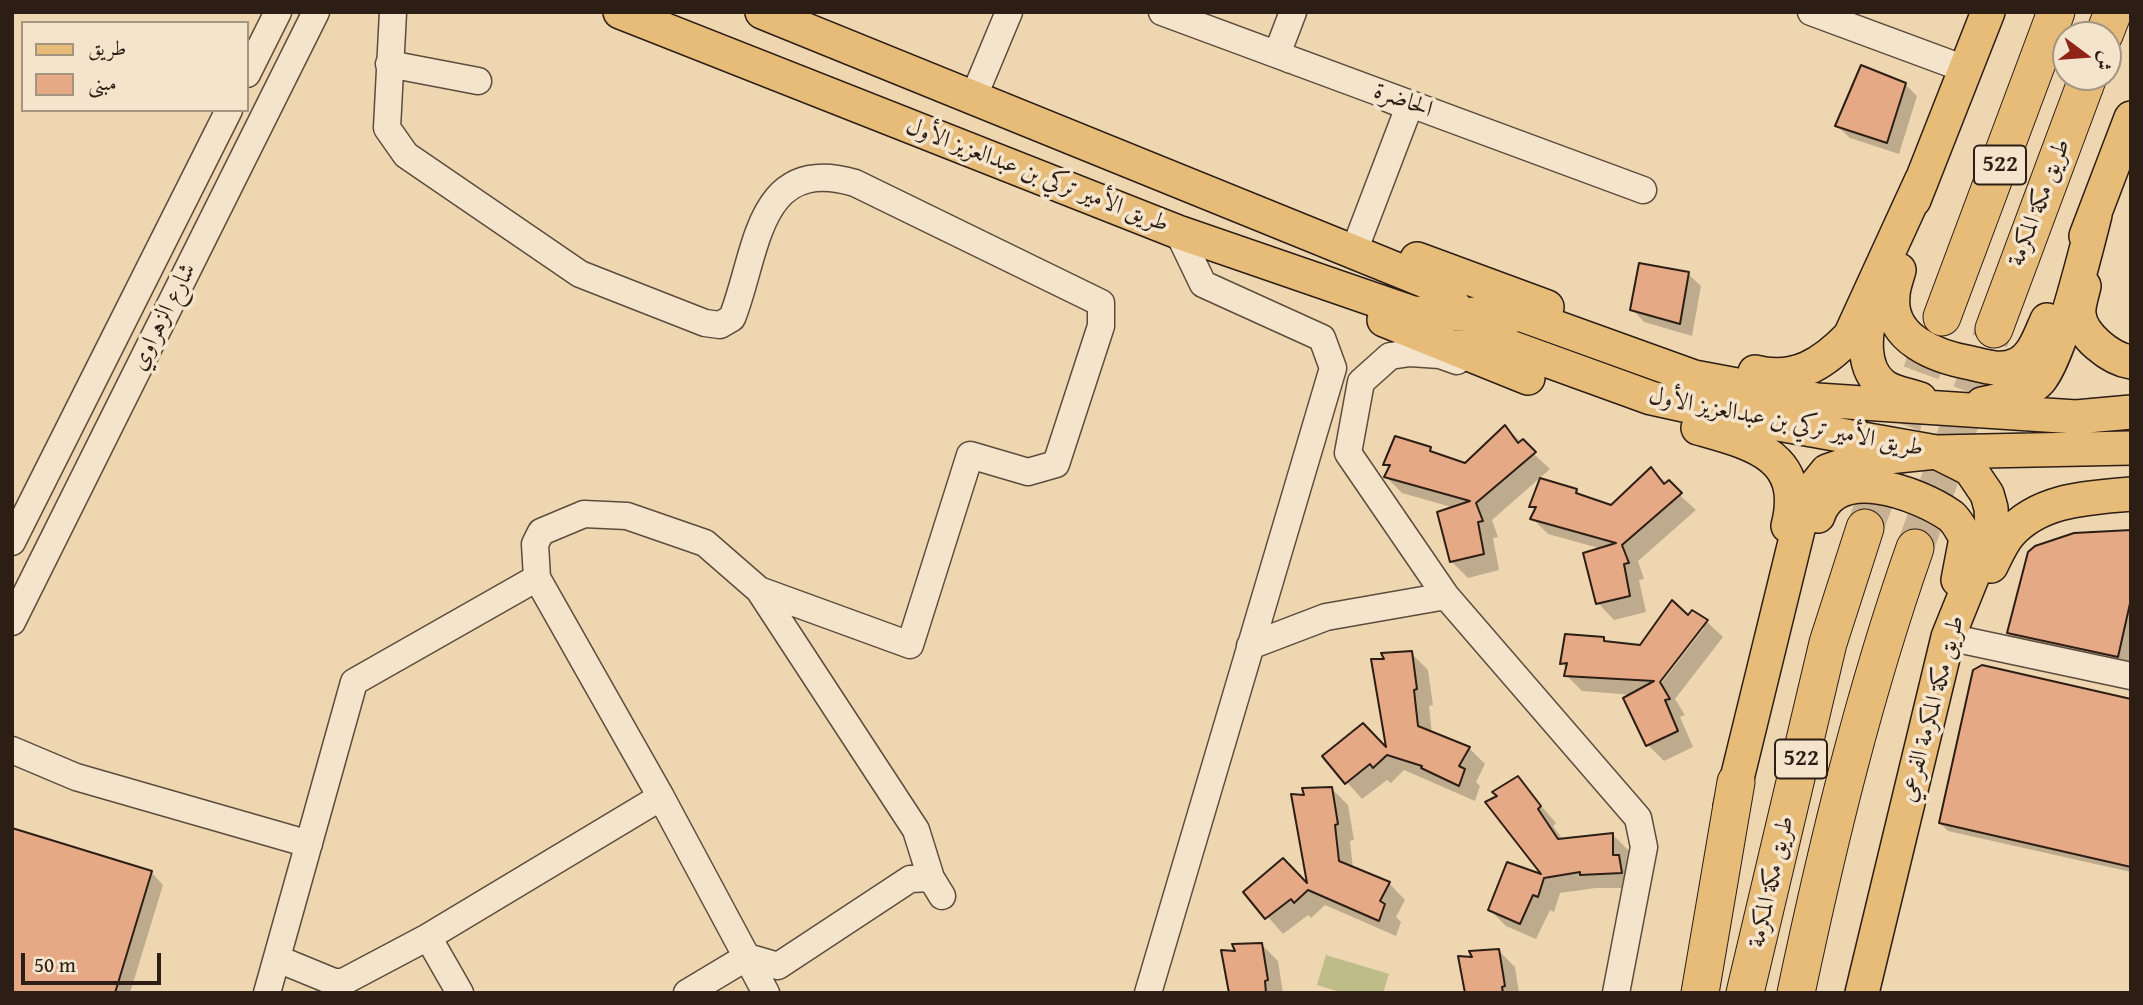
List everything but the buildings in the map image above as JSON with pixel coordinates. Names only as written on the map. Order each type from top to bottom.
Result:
[{"type":"highway","name":"طريق مكة المكرمة","points":[[1942,317],[2056,12]]},
{"type":"highway","name":"طريق مكة المكرمة","points":[[1994,329],[2083,91]]},
{"type":"highway","name":"طريق مكة المكرمة","points":[[1745,993],[1829,643],[1865,528]]},
{"type":"highway","name":"طريق مكة المكرمة","points":[[1796,993],[1829,839],[1885,633],[1915,548]]},
{"type":"highway","points":[[1700,993],[1736,782]]},
{"type":"main road","name":"طريق الأمير تركي بن عبدالعزيز الأول","points":[[620,12],[1178,232],[1413,313],[1522,315],[1694,377],[1817,400],[2076,417],[2131,412]]},
{"type":"main road","name":"طريق الأمير تركي بن عبدالعزيز الأول","points":[[762,12],[1440,287],[1460,314],[1502,344],[1651,398],[1733,416],[1936,453],[2131,449]]},
{"type":"main road","points":[[1988,12],[1869,319],[1866,354],[1871,371],[1884,386],[1954,410],[2014,397],[2040,382],[2058,343],[2095,215]]},
{"type":"main road","points":[[1922,179],[1892,298],[1897,318],[1906,334],[1920,346],[1954,361],[2000,370],[2019,364],[2033,351],[2095,215],[2131,118]]},
{"type":"main road","points":[[1165,176],[1265,204],[1673,353],[1766,375],[1799,374],[1832,356],[1850,336],[1922,179]]},
{"type":"main road","points":[[2095,215],[2079,316],[2091,339],[2111,355],[2131,362]]},
{"type":"main road","points":[[1178,232],[1455,350],[1548,385],[1761,448],[1777,458],[1786,474],[1790,516],[1770,595],[1736,782]]},
{"type":"main road","points":[[1685,993],[1806,498],[1827,471],[1859,460],[1936,453]]},
{"type":"main road","name":"طريق مكة المكرمة الفرعي","points":[[1862,993],[1948,637],[1992,528],[1987,494],[1970,469],[1936,453]]},
{"type":"main road","points":[[1736,782],[1822,504],[1841,489],[1866,485],[1897,491],[1953,517],[1966,538],[1948,637]]},
{"type":"main road","points":[[1948,637],[2008,534],[2028,517],[2068,500],[2131,494]]},
{"type":"street","points":[[248,72],[278,12]]},
{"type":"street","name":"شارع الزهراوي","points":[[12,622],[316,12]]},
{"type":"street","points":[[393,12],[387,128],[406,155],[580,274],[705,323],[720,325],[732,318],[762,217],[774,200],[801,179],[835,177],[855,183],[1101,303],[1101,326],[1056,464],[1028,472],[970,455],[910,645],[759,590]]},
{"type":"street","points":[[974,96],[1009,12]]},
{"type":"street","name":"الحاضرة","points":[[1162,12],[1643,190]]},
{"type":"street","points":[[1293,12],[1277,54],[1409,107],[1359,238]]},
{"type":"street","points":[[1811,12],[1965,69]]},
{"type":"street","points":[[389,64],[478,81]]},
{"type":"street","points":[[12,542],[228,112]]},
{"type":"street","points":[[1149,993],[1333,368],[1322,338],[1203,284],[1178,232]]},
{"type":"street","points":[[1548,385],[1495,375],[1440,355],[1410,353],[1390,356],[1361,382],[1348,453],[1446,596],[1638,818],[1644,846],[1616,993]]},
{"type":"street","points":[[687,993],[747,957],[778,966],[910,879],[936,887],[916,830],[759,590],[705,543],[627,516],[584,514],[541,532],[535,544],[537,578],[662,797],[747,957],[766,993]]},
{"type":"street","points":[[267,993],[354,682],[537,578]]},
{"type":"street","points":[[1250,646],[1326,617],[1446,596]]},
{"type":"street","points":[[1948,637],[2131,676]]},
{"type":"street","points":[[12,750],[76,777],[309,844]]},
{"type":"street","points":[[278,959],[334,982],[343,982],[428,937],[662,797]]},
{"type":"street","points":[[428,937],[460,993]]},
{"type":"shaded area","points":[[1326,955],[1389,974],[1383,993],[1343,993],[1317,985]]},
{"type":"tunnel","points":[[1865,528],[1941,318]]},
{"type":"tunnel","points":[[1915,548],[1994,329]]}]
